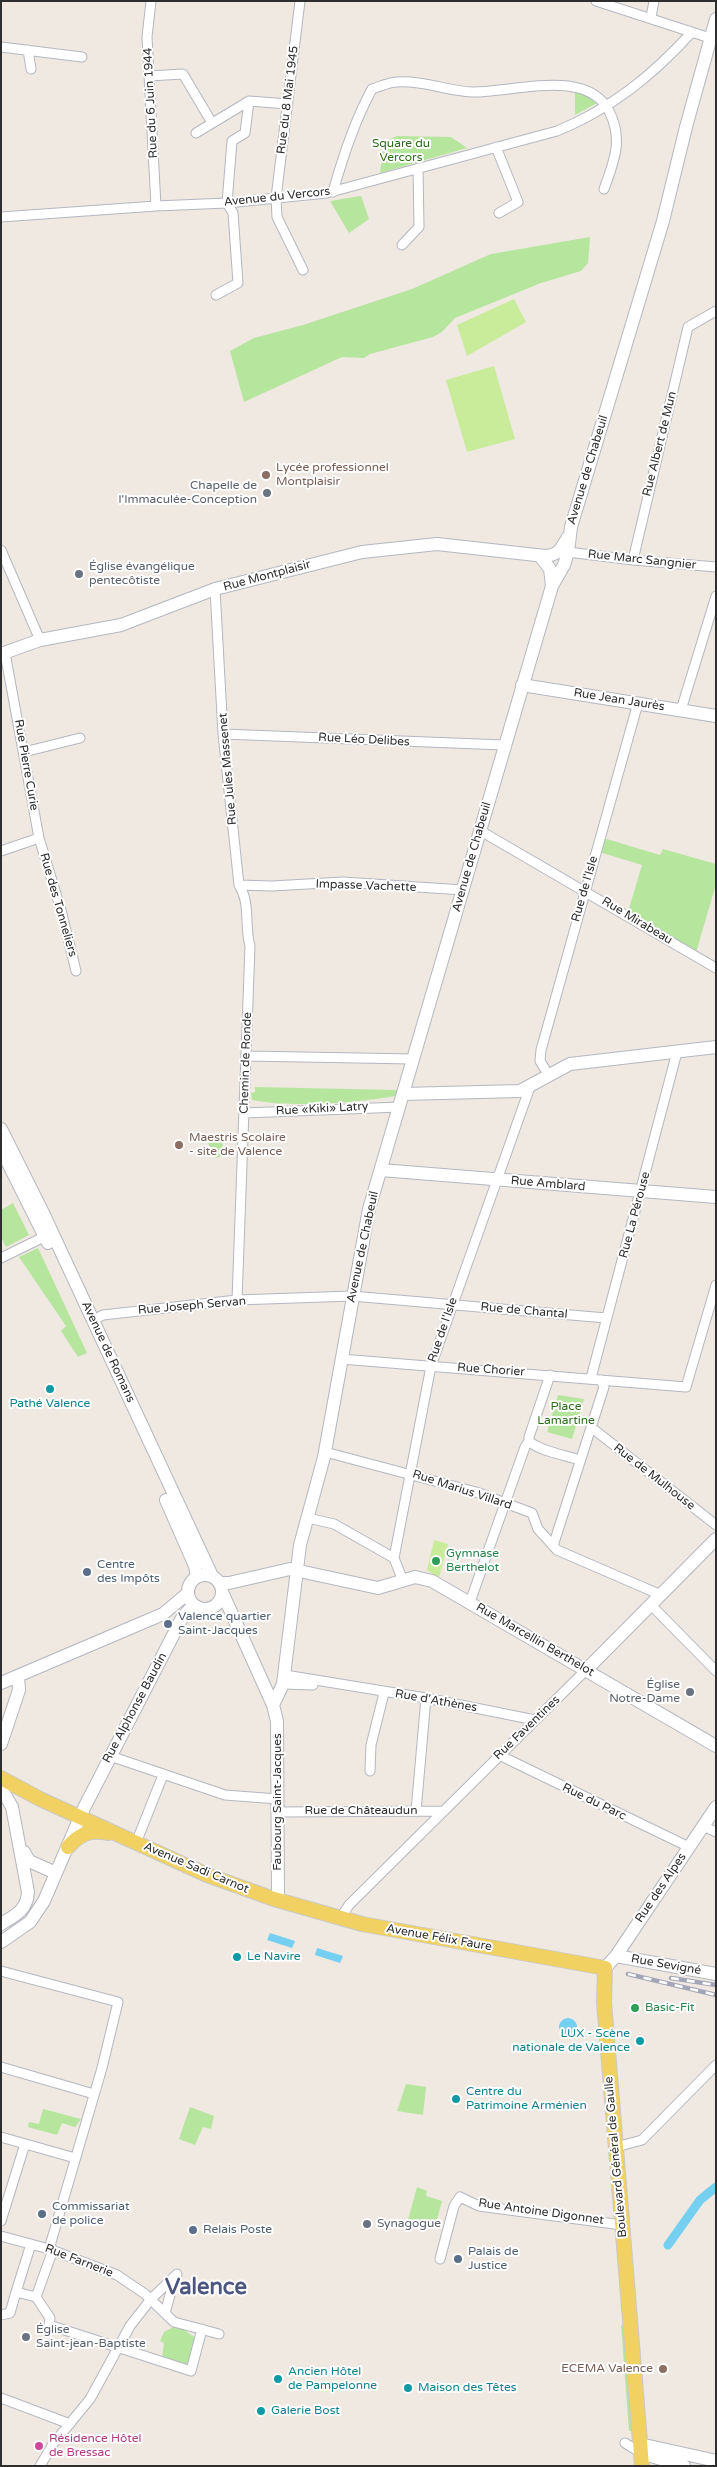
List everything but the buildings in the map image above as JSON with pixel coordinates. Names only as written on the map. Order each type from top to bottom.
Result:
[{"type":"main road","name":"Avenue de Chabeuil","points":[[273,1705],[284,1679],[297,1570],[325,1452],[369,1209],[522,685],[552,586],[564,565],[568,552],[570,531],[655,248],[716,19]]},
{"type":"main road","name":"Rue Montplaisir","points":[[3,654],[40,640],[121,625],[216,590],[355,553],[429,545],[454,545],[540,556],[555,555],[560,551],[570,531]]},
{"type":"main road","points":[[540,556],[550,569],[552,586]]},
{"type":"main road","name":"Rue Jean Jaurès","points":[[522,685],[716,716]]},
{"type":"main road","points":[[403,1094],[520,1091],[560,1068],[580,1061],[716,1047]]},
{"type":"main road","name":"Avenue de Romans","points":[[1,1129],[194,1564],[197,1577]]},
{"type":"main road","name":"Avenue de Romans","points":[[1,1149],[93,1320],[204,1563],[221,1585],[273,1705]]},
{"type":"main road","name":"Rue Amblard","points":[[380,1170],[716,1197]]},
{"type":"main road","name":"Rue Faventines","points":[[587,1669],[716,1539]]},
{"type":"main road","points":[[221,1585],[216,1605],[207,1609],[198,1607],[191,1601],[188,1593],[190,1584],[197,1577],[221,1585],[283,1569],[297,1570],[378,1588],[403,1581]]},
{"type":"main road","name":"Rue Marcellin Berthelot","points":[[403,1581],[415,1577],[432,1581],[587,1669],[716,1746]]},
{"type":"main road","points":[[1,1683],[163,1614],[188,1593]]},
{"type":"main road","name":"Rue Alphonse Baudin","points":[[1,1942],[35,1917],[68,1847],[80,1816],[182,1618],[190,1610],[198,1607]]},
{"type":"main road","points":[[163,1614],[182,1618]]},
{"type":"main road","points":[[1,1744],[19,1690],[18,1676]]},
{"type":"main road","name":"Faubourg Saint-Jacques","points":[[273,1705],[278,1726],[276,1900]]},
{"type":"main road","name":"Avenue Sadi Carnot","points":[[1,1778],[40,1799],[207,1875],[276,1900]]},
{"type":"main road","points":[[1,1788],[12,1807],[28,1881],[28,1902],[24,1909],[1,1924]]},
{"type":"main road","name":"Avenue Sadi Carnot","points":[[12,1807],[16,1799],[21,1797],[40,1799]]},
{"type":"main road","name":"Rue des Alpes","points":[[605,1968],[616,1956],[716,1807]]},
{"type":"main road","name":"Avenue Sadi Carnot","points":[[68,1847],[86,1832],[105,1832],[119,1835]]},
{"type":"main road","points":[[21,1847],[29,1861],[56,1873]]},
{"type":"main road","name":"Avenue Félix Faure","points":[[276,1900],[340,1919],[605,1968]]},
{"type":"main road","name":"Rue Sevigné","points":[[616,1956],[716,1974]]},
{"type":"main road","name":"Boulevard Général de Gaulle","points":[[605,1968],[604,2002],[641,2454]]},
{"type":"main road","points":[[641,2454],[716,2461]]},
{"type":"main road","points":[[641,2454],[665,2464],[684,2466]]},
{"type":"street","name":"Rue du 6 Juin 1944","points":[[151,1],[147,37],[156,206]]},
{"type":"street","name":"Rue du 8 Mai 1945","points":[[300,1],[276,198],[277,217],[303,270]]},
{"type":"street","points":[[596,1],[651,17],[710,38]]},
{"type":"street","points":[[651,17],[654,1]]},
{"type":"street","name":"Avenue du Vercors","points":[[1,217],[227,203],[333,192],[557,131],[582,121],[607,107],[644,80],[692,32]]},
{"type":"street","points":[[1,46],[82,56]]},
{"type":"street","points":[[28,50],[31,69]]},
{"type":"street","points":[[149,76],[183,74],[212,123]]},
{"type":"street","points":[[333,192],[358,114],[372,89],[397,82],[473,92],[570,86],[591,92],[607,107],[615,124],[618,143],[614,162],[604,189]]},
{"type":"street","points":[[196,132],[249,101],[288,104]]},
{"type":"street","points":[[216,295],[238,284],[233,213],[227,203],[232,141],[245,133],[249,101]]},
{"type":"street","points":[[496,147],[518,202],[498,213]]},
{"type":"street","points":[[402,245],[419,227],[418,168]]},
{"type":"street","name":"Rue Albert de Mun","points":[[632,560],[688,328],[716,311]]},
{"type":"street","points":[[1,550],[40,640]]},
{"type":"street","name":"Rue Marc Sangnier","points":[[568,552],[632,560],[716,567]]},
{"type":"street","name":"Rue Jules Massenet","points":[[216,590],[223,734],[239,885],[246,895],[246,931],[250,946]]},
{"type":"street","points":[[681,710],[716,596]]},
{"type":"street","name":"Rue Pierre Curie","points":[[3,654],[24,752],[39,838]]},
{"type":"street","name":"Rue de l'Isle","points":[[548,1074],[540,1061],[541,1050],[638,704]]},
{"type":"street","name":"Rue Léo Delibes","points":[[223,734],[504,745]]},
{"type":"street","points":[[24,752],[80,738]]},
{"type":"street","name":"Rue Mirabeau","points":[[479,830],[716,968]]},
{"type":"street","points":[[1,851],[39,838]]},
{"type":"street","name":"Rue des Tonneliers","points":[[39,838],[61,910],[76,971]]},
{"type":"street","name":"Impasse Vachette","points":[[239,885],[272,886],[343,882],[462,890]]},
{"type":"street","name":"Chemin de Ronde","points":[[237,1300],[250,946]]},
{"type":"street","name":"Rue La Pérouse","points":[[591,1378],[642,1192],[677,1052]]},
{"type":"street","points":[[246,1056],[413,1058]]},
{"type":"street","name":"Rue de l'Isle","points":[[394,1558],[430,1366],[530,1086]]},
{"type":"street","name":"Rue «Kiki» Latry","points":[[244,1113],[399,1109]]},
{"type":"street","points":[[1,1258],[48,1234]]},
{"type":"street","points":[[470,1602],[525,1447],[529,1441],[528,1437],[550,1375],[686,1387],[716,1285]]},
{"type":"street","name":"Rue Joseph Servan","points":[[93,1320],[103,1315],[237,1300],[352,1296]]},
{"type":"street","name":"Rue de Chantal","points":[[352,1296],[606,1318]]},
{"type":"street","name":"Rue Chorier","points":[[341,1359],[550,1375]]},
{"type":"street","points":[[553,1546],[592,1428],[604,1386],[601,1380]]},
{"type":"street","name":"Rue de Mulhouse","points":[[592,1428],[716,1525]]},
{"type":"street","points":[[529,1441],[532,1444],[577,1459],[581,1458]]},
{"type":"street","name":"Rue Marius Villard","points":[[325,1452],[410,1473],[506,1503],[532,1514],[538,1529],[557,1550],[661,1595]]},
{"type":"street","points":[[308,1518],[334,1524],[394,1558],[403,1581]]},
{"type":"street","points":[[652,1604],[715,1670]]},
{"type":"street","name":"Rue Faventines","points":[[340,1919],[349,1905],[587,1669]]},
{"type":"street","name":"Rue d'Athènes","points":[[284,1679],[426,1698],[535,1720]]},
{"type":"street","points":[[370,1771],[371,1745],[384,1692]]},
{"type":"street","points":[[416,1811],[426,1698]]},
{"type":"street","name":"Rue du Parc","points":[[499,1755],[689,1847]]},
{"type":"street","name":"Rue de Châteaudun","points":[[110,1756],[225,1795],[278,1806],[444,1811]]},
{"type":"street","points":[[136,1842],[162,1775]]},
{"type":"street","points":[[703,1826],[716,1832]]},
{"type":"street","points":[[1,1971],[118,2002],[52,2250],[36,2297]]},
{"type":"street","points":[[616,2147],[642,2140],[716,2065]]},
{"type":"street","points":[[1,2067],[94,2094]]},
{"type":"street","points":[[1,2137],[75,2158]]},
{"type":"street","points":[[1,2220],[25,2144]]},
{"type":"street","name":"Rue Antoine Digonnet","points":[[440,2259],[454,2206],[460,2197],[480,2206],[622,2225]]},
{"type":"street","name":"Rue Farnerie","points":[[1,2236],[52,2250],[117,2275],[150,2299],[174,2322],[219,2334]]},
{"type":"street","points":[[6,2314],[16,2292],[32,2244]]},
{"type":"street","points":[[40,2466],[53,2444],[90,2399],[117,2347],[150,2299],[176,2276],[165,2313]]},
{"type":"street","points":[[16,2292],[36,2297],[50,2318],[49,2325],[191,2371],[202,2329]]},
{"type":"street","points":[[1,2398],[70,2424]]},
{"type":"street","points":[[625,2443],[641,2454]]},
{"type":"green space","points":[[575,89],[599,102],[575,115]]},
{"type":"green space","name":"Square du Vercors","points":[[397,136],[451,137],[467,148],[380,173],[384,142]]},
{"type":"green space","points":[[361,196],[369,219],[349,233],[330,201]]},
{"type":"green space","points":[[590,237],[588,263],[581,271],[541,283],[455,318],[442,332],[433,337],[370,354],[364,358],[342,357],[244,402],[230,351],[254,338],[303,325],[412,289],[491,254]]},
{"type":"green space","points":[[514,299],[526,322],[467,356],[457,325]]},
{"type":"green space","points":[[494,366],[515,439],[467,452],[446,380]]},
{"type":"green space","points":[[600,837],[660,855],[663,849],[716,864],[716,884],[695,956],[627,915],[642,865],[596,851]]},
{"type":"green space","points":[[255,1087],[397,1090],[395,1096],[378,1099],[323,1104],[286,1104],[252,1100],[251,1093],[255,1092]]},
{"type":"green space","points":[[222,1132],[223,1156],[216,1158],[206,1139]]},
{"type":"green space","points":[[13,1203],[29,1235],[6,1247],[1,1237],[1,1210]]},
{"type":"green space","points":[[38,1248],[87,1353],[78,1357],[61,1331],[66,1326],[19,1257]]},
{"type":"green space","name":"Place Lamartine","points":[[558,1395],[584,1399],[572,1439],[547,1432]]},
{"type":"green space","name":"Gymnase Berthelot","points":[[434,1540],[448,1544],[439,1578],[427,1570]]},
{"type":"green space","points":[[406,2084],[426,2087],[423,2115],[397,2111]]},
{"type":"green space","points":[[190,2107],[214,2116],[211,2129],[203,2127],[195,2145],[179,2139]]},
{"type":"green space","points":[[43,2109],[81,2119],[75,2127],[62,2123],[57,2135],[28,2127],[29,2122],[39,2124]]},
{"type":"green space","points":[[417,2187],[427,2191],[426,2196],[442,2201],[435,2227],[408,2220]]},
{"type":"green space","points":[[177,2325],[197,2339],[190,2361],[183,2367],[162,2358],[164,2343],[160,2341],[164,2332]]},
{"type":"green space","points":[[621,2325],[624,2326],[632,2431],[629,2431]]},
{"type":"water","points":[[270,1933],[295,1941],[292,1948],[267,1940]]},
{"type":"water","points":[[317,1948],[343,1956],[340,1963],[315,1955]]},
{"type":"water","points":[[568,2018],[574,2021],[577,2027],[574,2033],[568,2036],[562,2033],[559,2027],[562,2021]]},
{"type":"waterway","points":[[668,2245],[700,2200],[716,2187]]},
{"type":"railway","points":[[628,1974],[716,1995]]},
{"type":"railway","points":[[671,1978],[716,1985]]},
{"type":"place","name":"Lycée professionnel Montplaisir","points":[[266,475]]},
{"type":"place","name":"Chapelle de l'Immaculée-Conception","points":[[267,493]]},
{"type":"place","name":"Église évangélique pentecôtiste","points":[[79,574]]},
{"type":"place","name":"Maestris Scolaire - site de Valence","points":[[179,1145]]},
{"type":"place","name":"Pathé Valence","points":[[50,1389]]},
{"type":"place","name":"Gymnase Berthelot","points":[[436,1561]]},
{"type":"place","name":"Centre des Impôts","points":[[87,1572]]},
{"type":"place","name":"Valence quartier Saint-Jacques","points":[[168,1624]]},
{"type":"place","name":"Église Notre-Dame","points":[[690,1692]]},
{"type":"place","name":"Le Navire","points":[[237,1957]]},
{"type":"place","name":"Basic-Fit","points":[[635,2008]]},
{"type":"place","name":"LUX - Scène nationale de Valence","points":[[640,2041]]},
{"type":"place","name":"Centre du Patrimoine Arménien","points":[[456,2099]]},
{"type":"place","name":"Commissariat de police","points":[[42,2214]]},
{"type":"place","name":"Synagogue","points":[[367,2224]]},
{"type":"place","name":"Relais Poste","points":[[193,2230]]},
{"type":"place","name":"Palais de Justice","points":[[458,2259]]},
{"type":"place","name":"Église Saint-jean-Baptiste","points":[[26,2337]]},
{"type":"place","name":"ECEMA Valence","points":[[663,2369]]},
{"type":"place","name":"Ancien Hôtel de Pampelonne","points":[[278,2379]]},
{"type":"place","name":"Maison des Têtes","points":[[408,2388]]},
{"type":"place","name":"Galerie Bost","points":[[261,2411]]},
{"type":"place","name":"Résidence Hôtel de Bressac","points":[[39,2446]]},
{"type":"district","name":"Valence","points":[[206,2288]]}]
